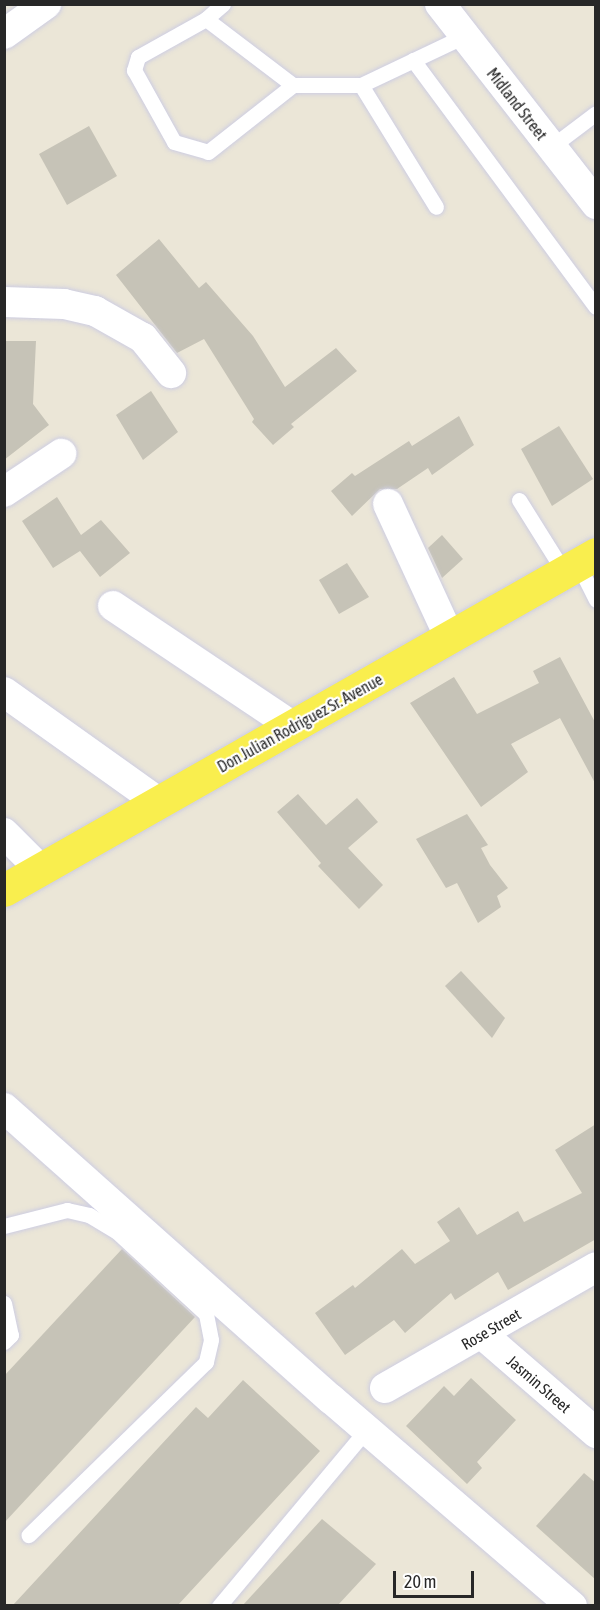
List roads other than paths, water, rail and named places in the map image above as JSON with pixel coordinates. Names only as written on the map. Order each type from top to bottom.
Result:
[{"type":"main road","name":"Don Julian Rodriguez Sr. Avenue","points":[[4,890],[294,728],[579,564]]},
{"type":"street","points":[[4,34],[46,4]]},
{"type":"street","name":"Midland Street","points":[[440,4],[596,204]]},
{"type":"street","points":[[4,302],[64,304],[96,311],[143,338],[171,373]]},
{"type":"street","points":[[4,492],[62,454]]},
{"type":"street","points":[[388,504],[450,638]]},
{"type":"street","points":[[113,606],[294,728]]},
{"type":"street","points":[[4,692],[158,802]]},
{"type":"street","points":[[4,833],[40,869]]},
{"type":"street","points":[[4,1108],[368,1429],[572,1605]]},
{"type":"street","name":"Rose Street","points":[[385,1388],[483,1335],[596,1267]]},
{"type":"street","name":"Jasmin Street","points":[[483,1335],[596,1433]]},
{"type":"lane","points":[[223,4],[206,19],[138,57],[134,70],[174,142],[208,152],[293,85]]},
{"type":"lane","points":[[206,19],[293,85],[361,85],[464,36]]},
{"type":"lane","points":[[413,60],[596,307]]},
{"type":"lane","points":[[361,85],[436,207]]},
{"type":"lane","points":[[551,147],[596,113]]},
{"type":"lane","points":[[519,500],[579,564],[596,600]]},
{"type":"lane","points":[[4,1226],[67,1210],[89,1215],[116,1231],[206,1314],[211,1340],[206,1362],[29,1535]]},
{"type":"lane","points":[[4,1303],[11,1335],[4,1342]]},
{"type":"lane","points":[[219,1605],[368,1429]]}]
